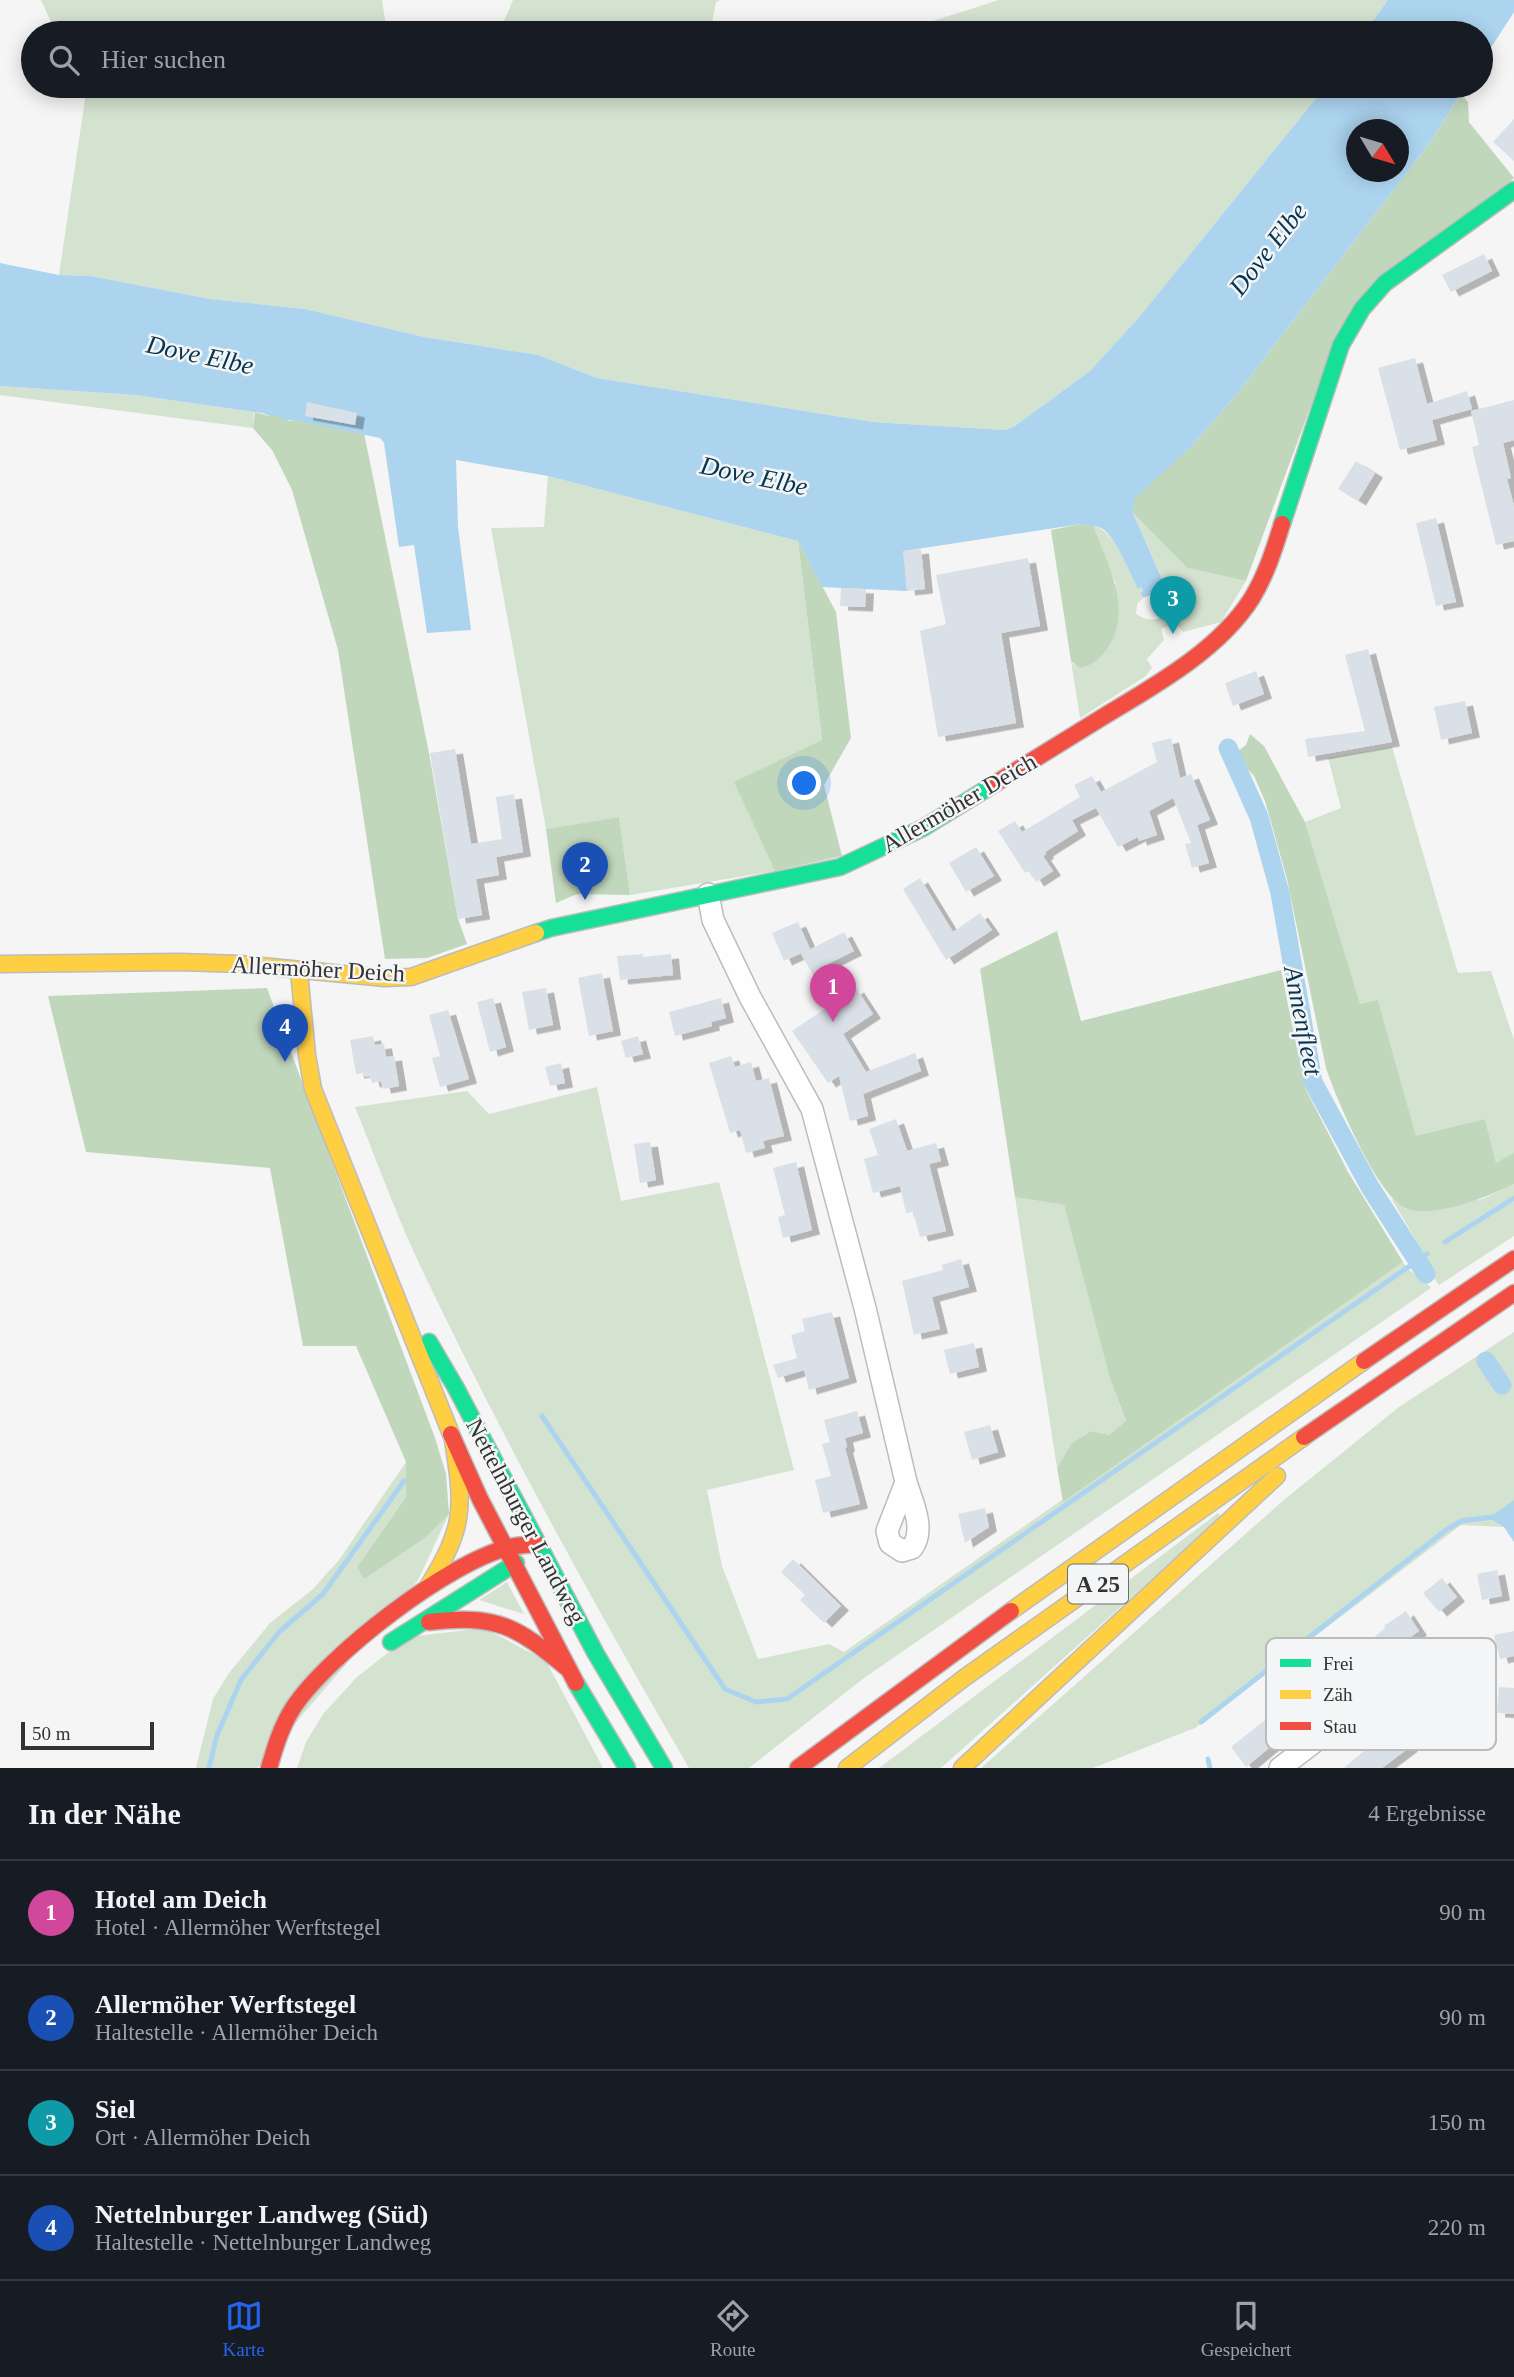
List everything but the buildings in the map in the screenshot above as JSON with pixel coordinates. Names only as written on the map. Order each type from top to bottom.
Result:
[{"type":"main road","name":"Allermöher Deich","points":[[0,964],[180,962],[240,964],[385,978],[411,976],[551,928],[840,867],[923,828],[1144,692],[1231,625],[1251,599],[1268,568],[1341,345],[1356,319],[1376,292],[1396,274],[1514,190]]},
{"type":"main road","name":"Nettelnburger Landweg","points":[[299,971],[313,1088],[453,1440],[567,1668],[627,1768]]},
{"type":"main road","name":"A 25","points":[[798,1768],[947,1656],[1420,1321],[1514,1259]]},
{"type":"main road","name":"Nettelnburger Landweg","points":[[388,1274],[456,1388],[596,1654],[664,1768]]},
{"type":"main road","name":"A 25","points":[[847,1768],[964,1678],[1350,1403],[1514,1293]]},
{"type":"main road","points":[[962,1768],[1248,1505],[1350,1403]]},
{"type":"main road","points":[[426,1589],[447,1553],[460,1513],[453,1440]]},
{"type":"main road","points":[[269,1768],[283,1725],[306,1691],[353,1644],[426,1589],[456,1572],[516,1544],[537,1544]]},
{"type":"main road","points":[[380,1650],[514,1564],[537,1544]]},
{"type":"main road","points":[[421,1623],[459,1618],[489,1619],[526,1634],[567,1668]]},
{"type":"street","points":[[708,894],[713,920],[750,997],[813,1109],[862,1295],[906,1482]]},
{"type":"street","points":[[1280,1768],[1304,1750]]},
{"type":"green space","points":[[41,0],[382,0],[385,21],[51,21]]},
{"type":"green space","points":[[513,0],[720,0],[716,2],[712,21],[504,21]]},
{"type":"green space","points":[[999,0],[1388,0],[1373,21],[933,21]]},
{"type":"green space","points":[[1316,98],[1141,315],[1090,371],[1015,426],[1005,430],[873,422],[597,378],[538,355],[424,337],[305,309],[210,299],[91,276],[59,275],[85,99]]},
{"type":"green space","points":[[1458,98],[1464,98],[1468,102],[1469,122],[1514,178],[1336,338],[1246,581],[1187,568],[1133,513],[1133,499],[1189,449],[1236,395],[1400,182],[1409,182],[1409,170]]},
{"type":"green space","points":[[0,386],[135,395],[254,412],[253,428],[0,395]]},
{"type":"green space","points":[[255,412],[280,416],[289,421],[364,433],[429,753],[458,919],[467,944],[427,958],[385,959],[338,650],[292,490],[272,450],[253,428]]},
{"type":"green space","points":[[548,476],[798,541],[822,741],[775,871],[630,895],[619,817],[546,829],[491,528],[544,527]]},
{"type":"green space","points":[[1133,513],[1187,568],[1246,581],[1221,622],[1183,632],[1176,623],[1161,629],[1164,640],[1147,659],[1152,668],[1146,676],[1080,718],[1071,661],[1074,665],[1116,584],[1093,525],[1108,535],[1138,588],[1141,587],[1143,591],[1140,593],[1143,598],[1137,604],[1136,614],[1153,619],[1171,613],[1160,590],[1166,587]]},
{"type":"green space","points":[[1081,524],[1093,525],[1111,571],[1116,587],[1118,620],[1106,650],[1095,662],[1080,668],[1071,661],[1051,530]]},
{"type":"green space","points":[[798,541],[836,612],[851,738],[824,785],[842,856],[775,871],[734,782],[822,740]]},
{"type":"green space","points":[[1250,734],[1264,746],[1305,822],[1360,1004],[1378,1000],[1416,1136],[1485,1119],[1496,1163],[1514,1153],[1514,1184],[1460,1205],[1416,1211],[1405,1208],[1394,1199],[1370,1166],[1326,1068],[1287,879],[1265,801],[1254,776],[1234,754],[1246,745]]},
{"type":"green space","points":[[1392,747],[1458,973],[1491,971],[1514,1040],[1514,1153],[1496,1164],[1485,1119],[1416,1137],[1378,1000],[1360,1005],[1305,822],[1341,808],[1328,758]]},
{"type":"green space","points":[[619,817],[630,895],[577,894],[556,903],[546,829]]},
{"type":"green space","points":[[1057,931],[1081,1021],[1281,970],[1305,1088],[1348,1172],[1403,1262],[1063,1502],[1057,1468],[1072,1443],[1091,1431],[1109,1435],[1126,1421],[1110,1379],[1064,1205],[1015,1197],[980,969]]},
{"type":"green space","points":[[267,988],[435,1438],[446,1474],[449,1514],[426,1537],[364,1579],[357,1567],[406,1497],[406,1462],[356,1346],[303,1346],[270,1168],[86,1152],[48,996]]},
{"type":"green space","points":[[597,1087],[621,1201],[719,1182],[794,1470],[707,1490],[722,1566],[758,1659],[829,1644],[844,1652],[1403,1262],[1431,1288],[864,1678],[749,1768],[689,1768],[586,1587],[456,1340],[416,1257],[355,1107],[467,1091],[489,1114]]},
{"type":"green space","points":[[1514,1184],[1514,1236],[1439,1285],[1391,1198],[1406,1209],[1483,1199]]},
{"type":"green space","points":[[1015,1197],[1064,1205],[1110,1379],[1126,1422],[1109,1435],[1091,1431],[1073,1443],[1057,1468]]},
{"type":"green space","points":[[1514,1332],[1514,1500],[1504,1527],[1461,1525],[1313,1638],[1266,1638],[1266,1674],[1195,1728],[1093,1768],[981,1768],[1285,1499],[1399,1407]]},
{"type":"green space","points":[[406,1462],[406,1497],[357,1567],[365,1578],[449,1514],[418,1580],[257,1768],[196,1768],[213,1699],[229,1673],[270,1623],[313,1589],[339,1560]]},
{"type":"green space","points":[[1218,1513],[1221,1517],[941,1768],[879,1768]]},
{"type":"green space","points":[[507,1582],[524,1614],[479,1600]]},
{"type":"green space","points":[[484,1628],[546,1661],[603,1768],[297,1768],[306,1742],[323,1714],[357,1677],[408,1637]]},
{"type":"water","points":[[1388,0],[1514,0],[1514,12],[1493,44],[1493,21],[1373,21]]},
{"type":"water","name":"Dove Elbe","points":[[1316,98],[1458,98],[1409,170],[1409,119],[1346,119],[1346,182],[1400,182],[1236,395],[1189,449],[1134,499],[1133,513],[1166,588],[1160,590],[1160,599],[1157,601],[1150,595],[1143,598],[1141,587],[1138,589],[1113,541],[1103,529],[1095,526],[1081,524],[904,551],[907,591],[822,587],[798,541],[548,476],[456,460],[458,527],[471,630],[427,633],[414,545],[399,547],[384,443],[380,438],[262,413],[135,395],[0,386],[0,263],[59,275],[91,276],[210,299],[305,309],[424,337],[538,355],[597,378],[873,422],[1005,430],[1015,426],[1090,371],[1141,315]]},
{"type":"water","points":[[1514,1500],[1514,1542],[1504,1527],[1489,1518]]},
{"type":"waterway","name":"Annenfleet","points":[[1228,748],[1259,817],[1280,893],[1313,1082],[1370,1187],[1426,1274]]},
{"type":"waterway","points":[[1445,1242],[1514,1198]]},
{"type":"waterway","points":[[542,1416],[725,1689],[756,1702],[787,1699],[1427,1254]]},
{"type":"waterway","points":[[1486,1361],[1502,1385]]},
{"type":"waterway","points":[[209,1768],[217,1735],[241,1680],[279,1632],[323,1594],[404,1481]]},
{"type":"waterway","points":[[1308,1638],[1446,1530],[1461,1521],[1493,1517]]},
{"type":"waterway","points":[[1201,1722],[1266,1671]]},
{"type":"waterway","points":[[1208,1759],[1210,1768]]},
{"type":"traffic: fast","points":[[1282,524],[1341,345],[1362,309],[1385,283],[1514,190]]},
{"type":"traffic: fast","points":[[536,933],[840,867],[923,828],[996,783]]},
{"type":"traffic: fast","points":[[429,1342],[596,1654],[664,1768]]},
{"type":"traffic: fast","points":[[391,1642],[516,1563]]},
{"type":"traffic: fast","points":[[576,1683],[627,1768]]},
{"type":"traffic: slow","points":[[0,964],[180,962],[240,964],[385,978],[411,977],[536,933]]},
{"type":"traffic: slow","points":[[299,971],[313,1089],[451,1434]]},
{"type":"traffic: slow","points":[[1011,1611],[1364,1361]]},
{"type":"traffic: slow","points":[[847,1768],[964,1678],[1304,1437]]},
{"type":"traffic: slow","points":[[427,1588],[449,1549],[458,1517],[459,1484],[453,1440]]},
{"type":"traffic: slow","points":[[962,1768],[1277,1476]]},
{"type":"traffic: jam","points":[[996,783],[1166,678],[1223,634],[1257,589],[1282,524]]},
{"type":"traffic: jam","points":[[1364,1361],[1514,1259]]},
{"type":"traffic: jam","points":[[1304,1437],[1514,1293]]},
{"type":"traffic: jam","points":[[451,1434],[480,1499],[576,1683]]},
{"type":"traffic: jam","points":[[269,1768],[293,1708],[310,1686],[361,1638],[391,1613],[455,1571],[484,1556],[510,1547],[537,1544]]},
{"type":"traffic: jam","points":[[798,1768],[1011,1611]]},
{"type":"traffic: jam","points":[[429,1622],[472,1620],[504,1626],[533,1642],[567,1668]]},
{"type":"place","name":"Siel","points":[[1173,634]]},
{"type":"place","name":"Allermöher Werftstegel","points":[[585,900]]},
{"type":"place","name":"Hotel am Deich","points":[[833,1022]]},
{"type":"place","name":"Nettelnburger Landweg (Süd)","points":[[285,1062]]}]
